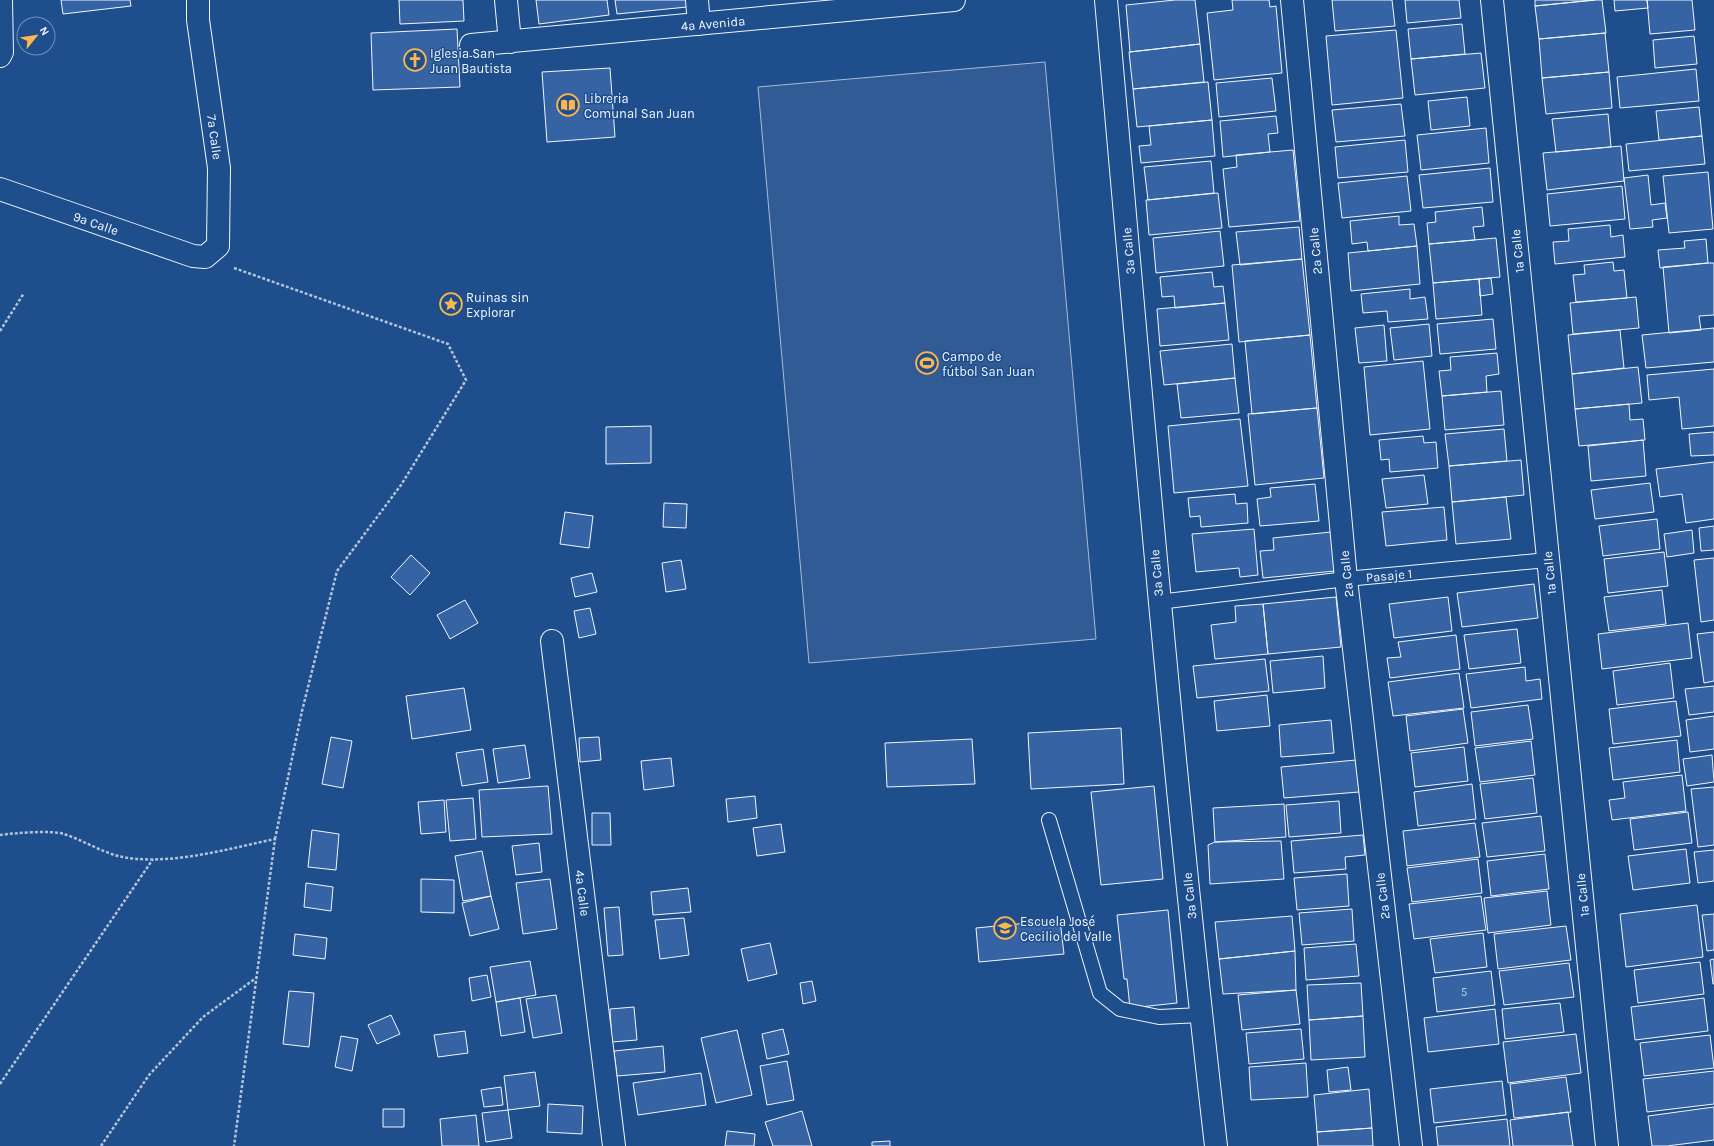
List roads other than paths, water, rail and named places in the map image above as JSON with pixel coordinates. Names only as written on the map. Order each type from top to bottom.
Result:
[{"type":"street","points":[[0,56],[2,52],[1,0]]},
{"type":"street","name":"7a Calle","points":[[198,0],[198,20],[219,168],[218,246],[199,257]]},
{"type":"street","points":[[506,0],[510,42]]},
{"type":"street","points":[[697,0],[699,24]]},
{"type":"street","name":"4a Avenida","points":[[472,45],[699,24],[910,2],[954,0]]},
{"type":"street","name":"3a Calle","points":[[1106,0],[1159,602],[1201,1015],[1216,1146]]},
{"type":"street","name":"2a Calle","points":[[1292,0],[1346,578],[1411,1146]]},
{"type":"street","name":"1a Calle","points":[[1492,0],[1547,560],[1608,1146]]},
{"type":"street","name":"9a Calle","points":[[0,189],[199,257]]},
{"type":"street","name":"4a Calle","points":[[552,641],[614,1146]]},
{"type":"lane","name":"Pasaje 1","points":[[1159,602],[1346,578],[1547,560]]},
{"type":"lane","points":[[1050,820],[1100,993],[1120,1009],[1159,1017],[1201,1015]]},
{"type":"place","name":"Iglesia San Juan Bautista","points":[[415,60]]},
{"type":"place","name":"Libreria Comunal San Juan","points":[[568,105]]},
{"type":"place","name":"Ruinas sin Explorar","points":[[451,304]]},
{"type":"place","name":"Campo de fútbol San Juan","points":[[927,363]]},
{"type":"place","name":"Escuela José Cecilio del Valle","points":[[1005,928]]}]
